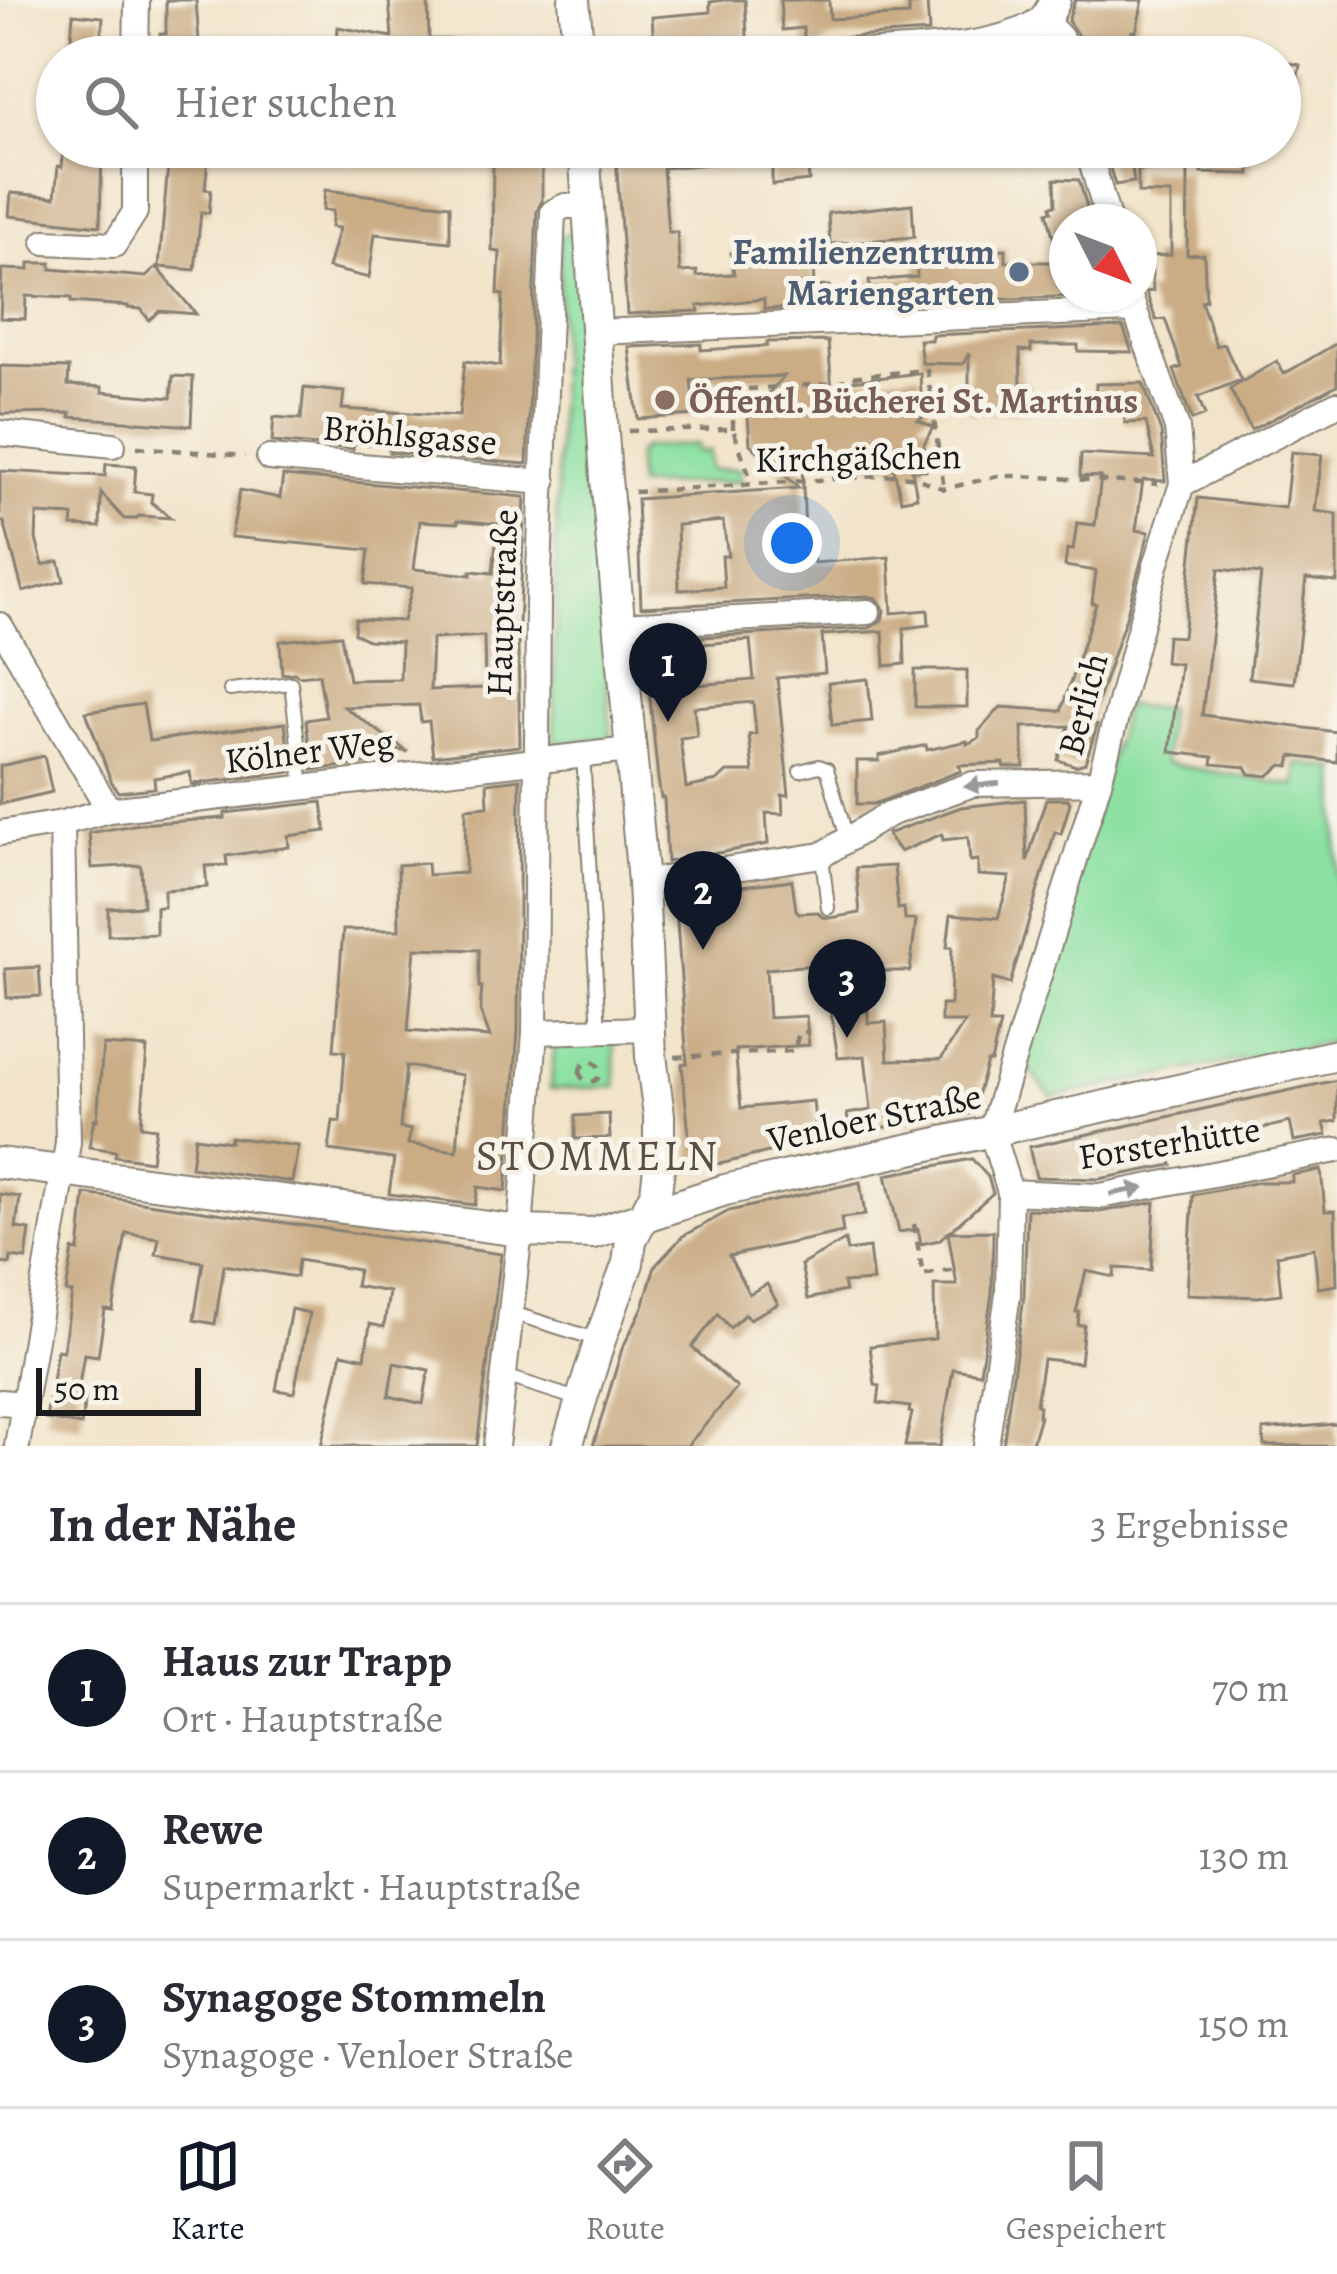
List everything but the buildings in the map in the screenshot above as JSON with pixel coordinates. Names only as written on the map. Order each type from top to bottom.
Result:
[{"type":"street","points":[[136,36],[137,0]]},
{"type":"street","points":[[574,0],[577,36]]},
{"type":"street","points":[[1011,36],[1050,10]]},
{"type":"street","points":[[46,242],[114,245],[135,212],[135,168]]},
{"type":"street","points":[[567,1446],[628,1263],[631,1240],[656,1192],[659,1168],[643,882],[607,490],[585,168]]},
{"type":"street","points":[[1093,168],[1104,204]]},
{"type":"street","name":"Hauptstraße","points":[[496,1446],[520,1231],[535,1032],[538,599],[553,212],[565,206],[587,206]]},
{"type":"street","points":[[597,332],[1049,307]]},
{"type":"street","name":"Berlich","points":[[991,1132],[1099,782],[1157,562],[1183,484],[1178,428],[1135,312]]},
{"type":"street","points":[[1183,484],[1337,404]]},
{"type":"street","points":[[0,433],[113,445]]},
{"type":"street","name":"Bröhlsgasse","points":[[269,458],[544,482]]},
{"type":"street","points":[[620,625],[868,612]]},
{"type":"street","points":[[0,625],[109,810]]},
{"type":"street","name":"Kölner Weg","points":[[0,833],[109,810],[629,750]]},
{"type":"street","points":[[643,882],[822,855],[889,814],[973,784],[1099,782]]},
{"type":"street","points":[[17,1446],[12,1403],[68,1143],[62,823]]},
{"type":"street","points":[[535,1032],[598,1031],[651,1042]]},
{"type":"street","name":"Venloer Straße","points":[[0,1163],[520,1231],[593,1232],[724,1190],[1337,1055]]},
{"type":"street","points":[[986,1446],[1008,1294],[1010,1192],[991,1132]]},
{"type":"street","name":"Forsterhütte","points":[[1010,1192],[1100,1196],[1337,1150]]},
{"type":"lane","points":[[230,690],[291,683],[303,787]]},
{"type":"lane","points":[[583,754],[598,1031]]},
{"type":"lane","points":[[800,771],[827,769],[848,840]]},
{"type":"lane","points":[[822,855],[828,908]]},
{"type":"lane","points":[[509,1312],[600,1340]]},
{"type":"lane","points":[[502,1375],[581,1401]]},
{"type":"path","points":[[753,485],[733,429],[733,390],[842,383],[847,376],[927,370],[944,489]]},
{"type":"path","points":[[604,431],[733,429]]},
{"type":"path","points":[[113,445],[269,458]]},
{"type":"path","name":"Kirchgäßchen","points":[[607,490],[628,493],[894,475],[944,489],[998,476],[1183,484]]},
{"type":"path","points":[[651,1042],[687,1058],[794,1051],[799,1032],[808,1032]]},
{"type":"path","points":[[914,1224],[923,1275],[955,1269]]},
{"type":"green space","points":[[579,231],[611,738],[554,742],[560,236]]},
{"type":"green space","points":[[696,444],[697,452],[709,451],[710,470],[740,469],[741,481],[637,486],[636,455],[643,448]]},
{"type":"green space","points":[[1125,705],[1167,709],[1164,763],[1296,786],[1297,763],[1337,769],[1337,1041],[1052,1097],[1023,1063]]},
{"type":"green space","points":[[614,1040],[616,1087],[550,1089],[555,1042]]},
{"type":"place","name":"Familienzentrum Mariengarten","points":[[1019,272]]},
{"type":"place","name":"Öffentl. Bücherei St. Martinus","points":[[665,400]]},
{"type":"place","name":"Haus zur Trapp","points":[[668,722]]},
{"type":"place","name":"Rewe","points":[[703,950]]},
{"type":"place","name":"Synagoge Stommeln","points":[[847,1038]]},
{"type":"district","name":"STOMMELN","points":[[598,1155]]}]
